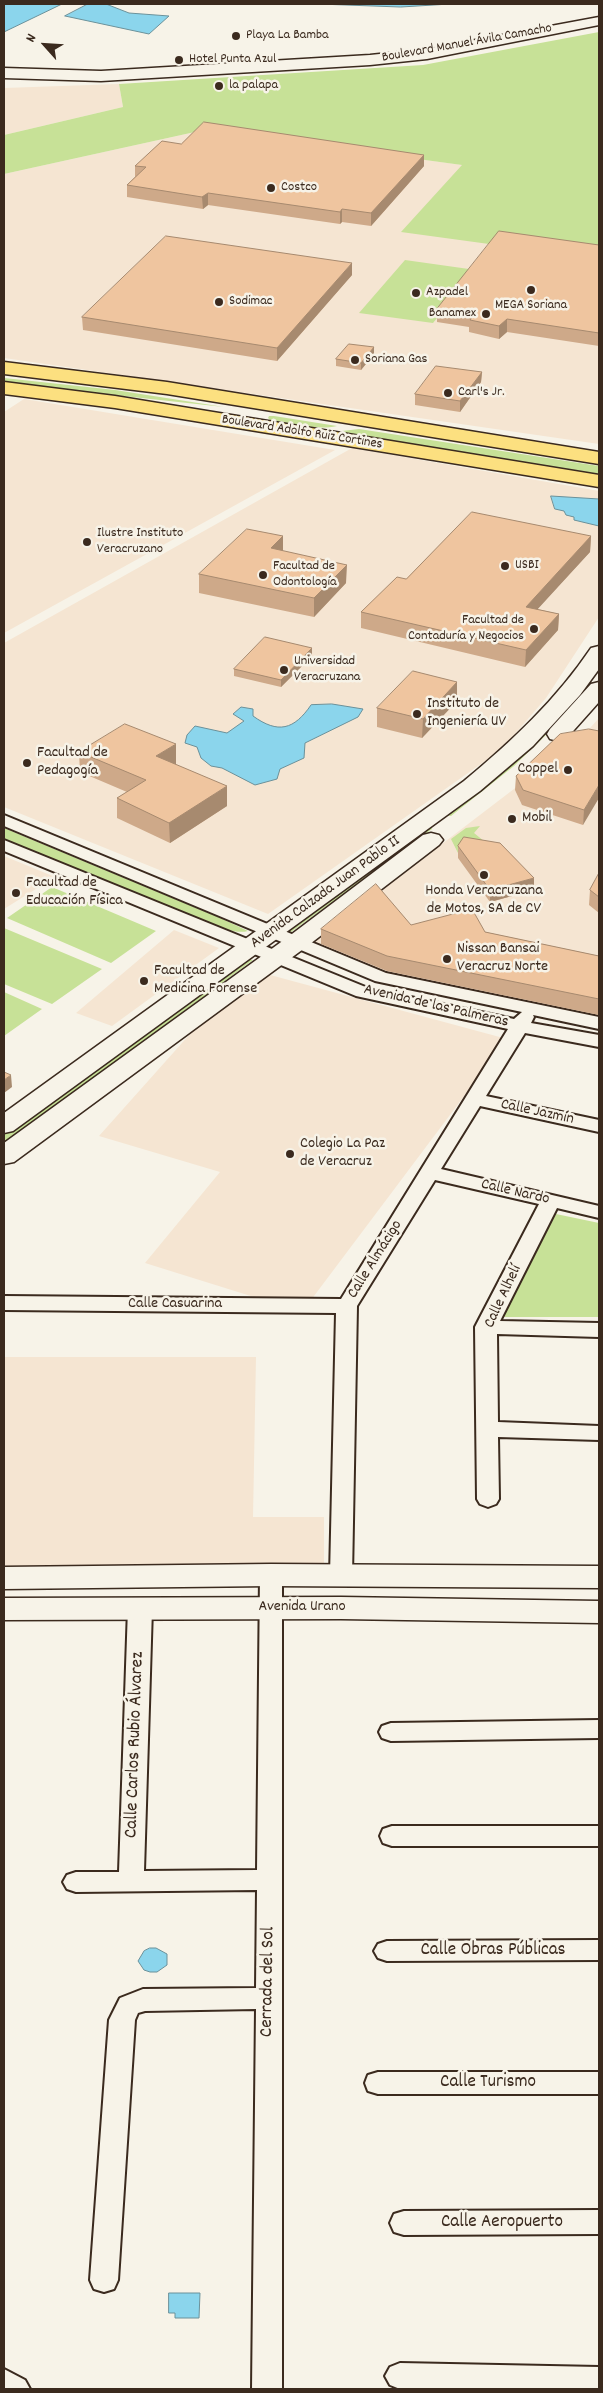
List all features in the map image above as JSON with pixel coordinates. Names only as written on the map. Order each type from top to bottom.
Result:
[{"type":"main road","name":"Boulevard Manuel Ávila Camacho","points":[[9,79],[100,81],[400,57],[599,21]]},
{"type":"main road","name":"Boulevard Manuel Ávila Camacho","points":[[4,73],[101,76],[428,59],[599,26]]},
{"type":"main road","name":"Boulevard Adolfo Ruiz Cortines","points":[[4,368],[167,388],[599,458]]},
{"type":"main road","name":"Boulevard Adolfo Ruiz Cortines","points":[[4,388],[115,402],[599,481]]},
{"type":"main road","name":"Avenida Calzada Juan Pablo II","points":[[4,1156],[440,822],[544,723],[595,680],[599,653]]},
{"type":"main road","name":"Avenida Calzada Juan Pablo II","points":[[4,1125],[253,946],[282,943]]},
{"type":"main road","name":"Avenida Urano","points":[[4,1578],[271,1575],[599,1577]]},
{"type":"main road","name":"Avenida Urano","points":[[4,1609],[271,1608],[599,1612]]},
{"type":"street","points":[[4,820],[282,943]]},
{"type":"street","points":[[4,845],[253,946]]},
{"type":"street","name":"Avenida de las Palmeras","points":[[282,943],[390,979],[599,1023]]},
{"type":"street","name":"Avenida de las Palmeras","points":[[282,943],[379,997],[599,1042]]},
{"type":"street","name":"Calle Almácigo","points":[[340,1576],[347,1306],[431,1173],[530,1009]]},
{"type":"street","name":"Calle Jazmín","points":[[475,1100],[599,1126]]},
{"type":"street","name":"Calle Nardo","points":[[431,1173],[599,1212]]},
{"type":"street","name":"Calle Alhelí","points":[[488,1499],[486,1327],[551,1201]]},
{"type":"street","name":"Calle Casuarina","points":[[4,1303],[347,1306]]},
{"type":"street","points":[[486,1327],[599,1330]]},
{"type":"street","points":[[488,1429],[599,1433]]},
{"type":"street","name":"Cerrada del Sol","points":[[267,2389],[271,1575]]},
{"type":"street","name":"Calle Carlos Rubio Álvarez","points":[[131,1882],[140,1608]]},
{"type":"street","points":[[391,1732],[599,1729]]},
{"type":"street","points":[[392,1836],[599,1836]]},
{"type":"street","points":[[76,1882],[270,1880]]},
{"type":"street","name":"Calle Obras Públicas","points":[[387,1951],[599,1950]]},
{"type":"street","points":[[104,2280],[122,2020],[129,2006],[143,2000],[269,1998]]},
{"type":"street","name":"Calle Turismo","points":[[378,2083],[599,2083]]},
{"type":"street","name":"Calle Aeropuerto","points":[[404,2223],[599,2222]]},
{"type":"street","points":[[400,2376],[599,2380]]},
{"type":"street","points":[[4,2382],[15,2389]]},
{"type":"shaded area","points":[[119,84],[123,107],[4,135],[4,88]]},
{"type":"shaded area","points":[[204,130],[463,165],[599,259],[599,444],[4,358],[4,174]]},
{"type":"shaded area","name":"Ilustre Instituto Veracruzano","points":[[24,399],[335,450],[4,633],[4,412]]},
{"type":"shaded area","name":"Universidad Veracruzana","points":[[352,448],[599,491],[599,617],[546,698],[502,749],[268,914],[4,807],[4,643]]},
{"type":"shaded area","points":[[599,718],[599,1022],[399,982],[311,944],[582,737]]},
{"type":"shaded area","name":"Facultad de Educación Física","points":[[4,856],[55,877],[4,909]]},
{"type":"shaded area","name":"Facultad de Medicina Forense","points":[[174,930],[219,948],[112,1026],[76,1013]]},
{"type":"shaded area","name":"Colegio La Paz de Veracruz","points":[[248,969],[507,1039],[302,1312],[145,1263],[220,1172],[99,1136]]},
{"type":"shaded area","points":[[4,1357],[256,1357],[253,1517],[324,1517],[324,1564],[4,1567]]},
{"type":"green space","points":[[599,32],[599,259],[401,232],[462,165],[204,130],[4,174],[4,135],[123,107],[119,84],[423,65]]},
{"type":"green space","name":"Azpadel","points":[[405,260],[476,270],[433,323],[359,313]]},
{"type":"green space","points":[[4,378],[115,390],[224,407],[4,383]]},
{"type":"green space","points":[[269,416],[337,426],[321,428],[304,426],[270,420]]},
{"type":"green space","points":[[359,429],[599,466],[599,474],[333,432]]},
{"type":"green space","points":[[545,731],[547,734],[514,766],[451,816],[445,815]]},
{"type":"green space","points":[[431,826],[432,829],[291,932],[286,931]]},
{"type":"green space","points":[[480,826],[474,833],[500,854],[458,853],[451,839],[466,828]]},
{"type":"green space","points":[[4,828],[248,931],[240,932],[225,929],[194,916],[186,915],[4,842]]},
{"type":"green space","points":[[52,887],[156,931],[111,963],[7,918]]},
{"type":"green space","points":[[4,928],[102,969],[52,1004],[4,984]]},
{"type":"green space","points":[[247,959],[253,960],[4,1144],[4,1135]]},
{"type":"green space","points":[[4,992],[42,1009],[4,1036]]},
{"type":"green space","points":[[556,1214],[599,1223],[599,1317],[503,1317]]},
{"type":"water","points":[[4,4],[62,4],[4,32]]},
{"type":"water","points":[[88,4],[106,4],[129,13],[169,16],[149,34],[65,16]]},
{"type":"water","points":[[319,4],[450,4],[401,7]]},
{"type":"water","points":[[551,496],[599,499],[599,526],[574,520],[574,517],[566,515],[564,511],[555,509]]},
{"type":"water","points":[[332,704],[363,709],[358,717],[305,743],[304,758],[280,769],[277,779],[255,785],[222,768],[211,766],[201,758],[197,747],[185,743],[187,735],[195,726],[227,733],[244,721],[233,714],[241,707],[253,709],[253,716],[262,722],[285,727],[298,720],[311,705]]},
{"type":"water","points":[[156,1948],[167,1954],[167,1965],[157,1972],[144,1970],[138,1961],[144,1951]]},
{"type":"water","points":[[169,2293],[200,2293],[199,2318],[175,2318],[175,2313],[169,2313]]},
{"type":"building","name":"Costco","points":[[204,122],[424,155],[371,213],[342,209],[340,212],[208,193],[202,197],[127,185],[146,167],[135,166],[162,141],[181,144]]},
{"type":"building","name":"MEGA Soriana","points":[[499,231],[599,245],[599,333],[507,319],[499,326],[470,320],[474,315],[437,309]]},
{"type":"building","name":"Sodimac","points":[[166,236],[352,263],[277,348],[82,317]]},
{"type":"building","points":[[349,344],[374,347],[361,363],[336,359]]},
{"type":"building","points":[[436,366],[482,372],[460,401],[415,394]]},
{"type":"building","points":[[472,512],[591,536],[526,607],[559,614],[526,650],[361,612],[397,577],[406,579]]},
{"type":"building","points":[[247,529],[283,536],[271,548],[347,565],[314,598],[199,574]]},
{"type":"building","points":[[265,637],[312,648],[281,680],[234,669]]},
{"type":"building","points":[[413,671],[457,682],[423,719],[377,708]]},
{"type":"building","points":[[125,724],[176,744],[156,756],[227,786],[169,823],[117,798],[146,780],[79,752]]},
{"type":"building","name":"Coppel","points":[[589,729],[599,731],[599,785],[584,810],[523,790],[516,776],[560,734]]},
{"type":"building","points":[[464,837],[500,843],[534,878],[490,890],[458,846]]},
{"type":"building","points":[[599,873],[599,897],[590,890]]},
{"type":"building","name":"Nissan Bansai Veracruz Norte","points":[[376,884],[411,925],[472,909],[485,932],[599,956],[599,999],[387,956],[321,929]]},
{"type":"building","points":[[4,1072],[11,1075],[4,1080]]},
{"type":"place","name":"Playa La Bamba","points":[[236,36]]},
{"type":"place","name":"Hotel Punta Azul","points":[[179,60]]},
{"type":"place","name":"la palapa","points":[[219,86]]},
{"type":"place","name":"Costco","points":[[271,188]]},
{"type":"place","name":"MEGA Soriana","points":[[531,290]]},
{"type":"place","name":"Azpadel","points":[[416,293]]},
{"type":"place","name":"Sodimac","points":[[219,302]]},
{"type":"place","name":"Banamex","points":[[486,314]]},
{"type":"place","name":"Soriana Gas","points":[[355,360]]},
{"type":"place","name":"Carl's Jr.","points":[[448,393]]},
{"type":"place","name":"Ilustre Instituto Veracruzano","points":[[87,542]]},
{"type":"place","name":"USBI","points":[[505,566]]},
{"type":"place","name":"Facultad de Odontología","points":[[263,575]]},
{"type":"place","name":"Facultad de Contaduría y Negocios","points":[[534,629]]},
{"type":"place","name":"Universidad Veracruzana","points":[[284,670]]},
{"type":"place","name":"Instituto de Ingeniería UV","points":[[417,714]]},
{"type":"place","name":"Facultad de Pedagogía","points":[[27,763]]},
{"type":"place","name":"Coppel","points":[[568,770]]},
{"type":"place","name":"Mobil","points":[[512,819]]},
{"type":"place","name":"Honda Veracruzana de Motos, SA de CV","points":[[484,875]]},
{"type":"place","name":"Facultad de Educación Física","points":[[16,893]]},
{"type":"place","name":"Nissan Bansai Veracruz Norte","points":[[447,959]]},
{"type":"place","name":"Facultad de Medicina Forense","points":[[144,981]]},
{"type":"place","name":"Colegio La Paz de Veracruz","points":[[290,1154]]}]
